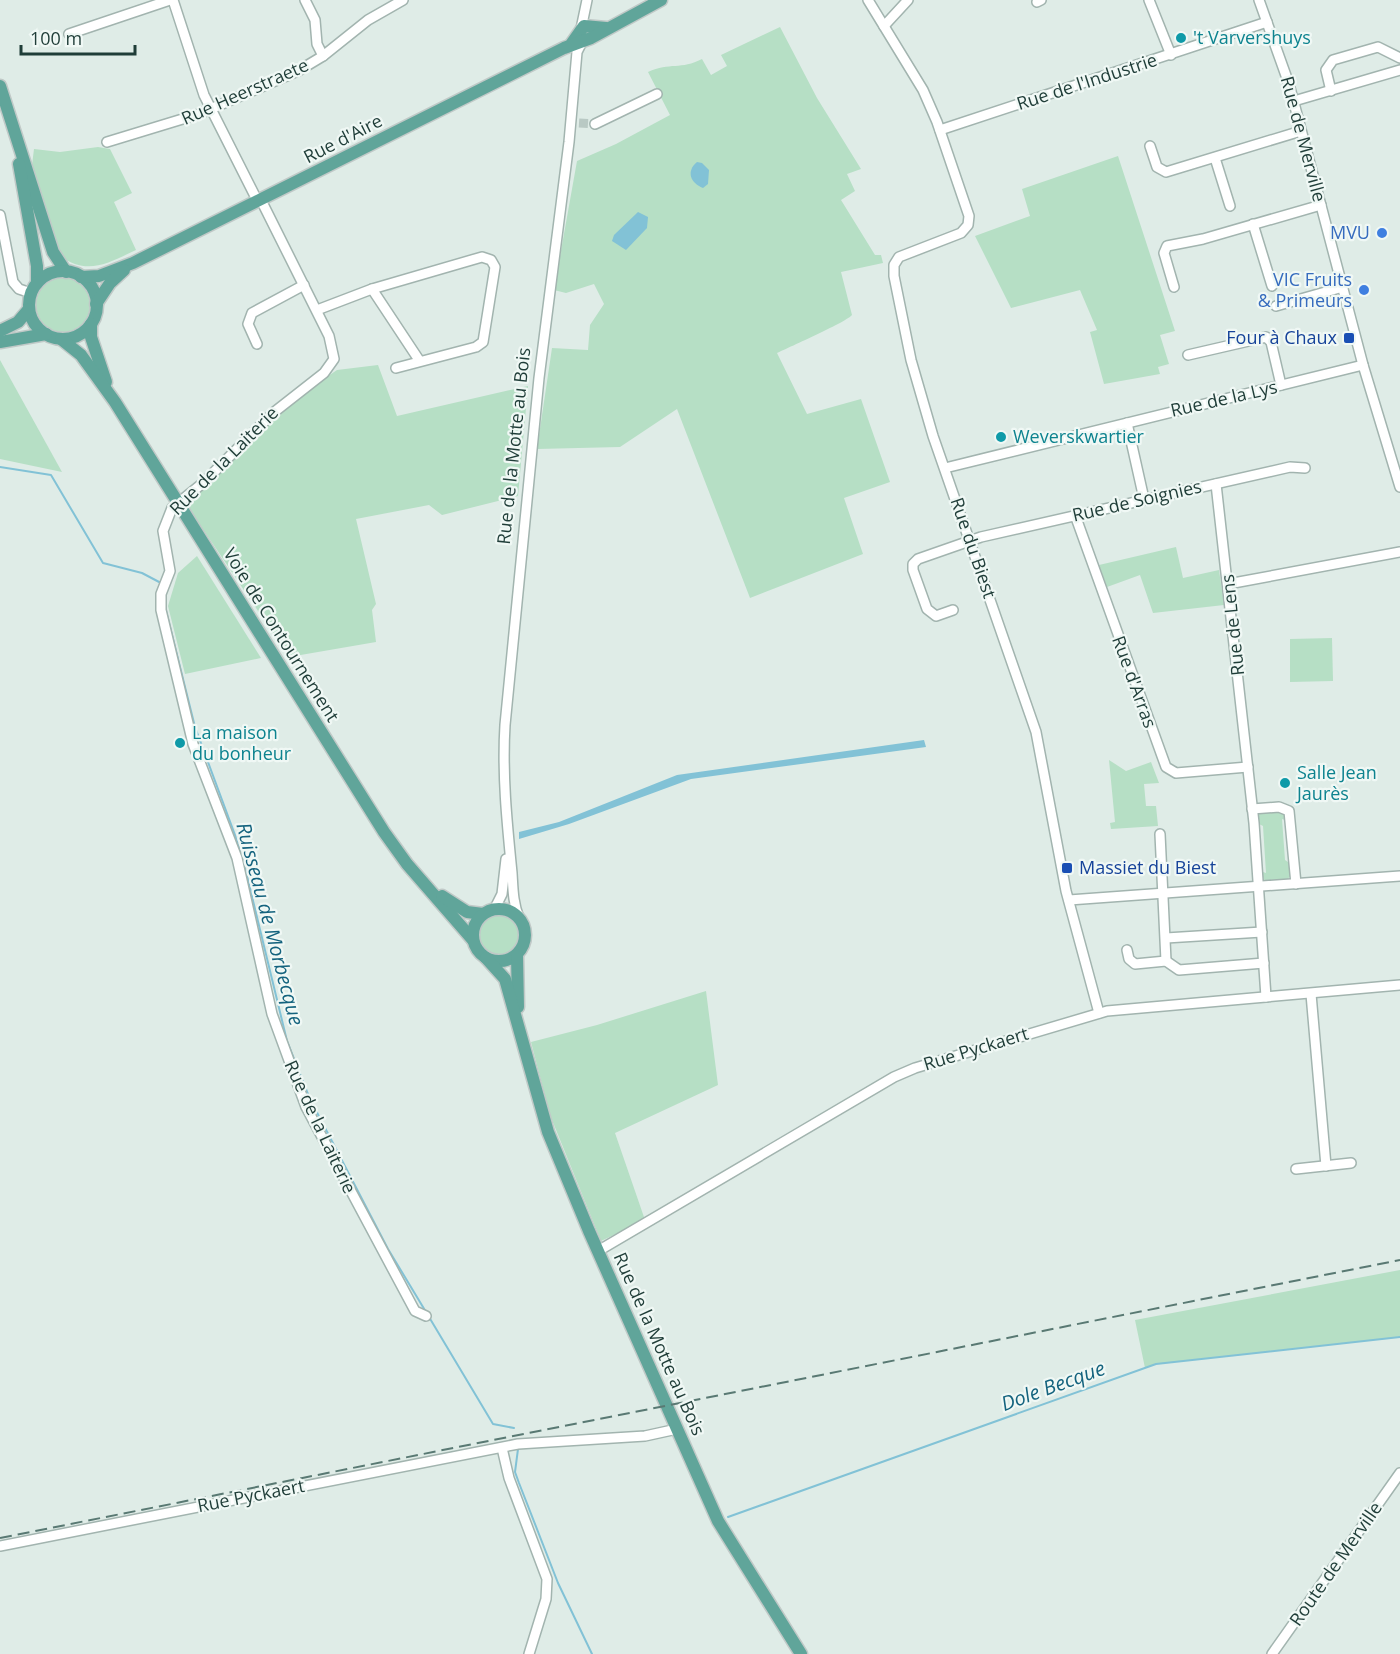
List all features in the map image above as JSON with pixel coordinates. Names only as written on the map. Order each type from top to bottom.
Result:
[{"type":"main road","name":"Rue d'Aire","points":[[81,277],[94,277],[133,263],[662,0]]},
{"type":"main road","points":[[0,87],[53,252],[66,272]]},
{"type":"main road","points":[[0,331],[18,322],[29,309],[34,288],[26,200],[6,107]]},
{"type":"main road","name":"Rue d'Aire","points":[[96,304],[110,283],[133,263]]},
{"type":"main road","points":[[29,309],[34,322],[46,334],[61,339],[78,335],[91,324],[96,304],[92,288],[81,277],[66,272],[51,273],[34,288]]},
{"type":"main road","name":"Voie de Contournement","points":[[91,324],[91,338],[97,358],[115,402]]},
{"type":"main road","points":[[0,342],[46,334]]},
{"type":"main road","name":"Voie de Contournement","points":[[61,339],[81,355],[115,402],[384,832],[424,883]]},
{"type":"main road","points":[[424,883],[462,910],[509,911],[519,918],[524,926],[525,939],[517,955],[502,962],[486,958],[424,883]]},
{"type":"main road","points":[[473,940],[475,924],[489,912]]},
{"type":"main road","name":"Rue de la Motte au Bois","points":[[517,955],[520,1032]]},
{"type":"main road","name":"Rue de la Motte au Bois","points":[[486,958],[505,979],[548,1132],[677,1429],[728,1540],[801,1654]]},
{"type":"street","points":[[69,34],[171,0]]},
{"type":"street","name":"Rue de la Laiterie","points":[[171,0],[202,91],[304,285],[333,347],[334,355],[330,366],[273,413],[204,483],[178,503],[168,516],[164,531],[170,567],[160,601],[161,614],[189,731],[241,873],[264,982],[286,1058],[303,1100],[368,1225],[415,1311],[426,1316]]},
{"type":"street","points":[[305,0],[315,20],[316,44],[323,56]]},
{"type":"street","name":"Rue Heerstraete","points":[[107,142],[211,109],[298,71],[323,56],[390,3],[403,0]]},
{"type":"street","name":"Rue de la Motte au Bois","points":[[519,918],[514,903],[504,779],[508,693],[539,378],[575,123],[587,0]]},
{"type":"street","points":[[868,0],[923,90],[940,130]]},
{"type":"street","points":[[884,26],[908,0]]},
{"type":"street","points":[[1149,0],[1171,55]]},
{"type":"street","name":"Rue de Merville","points":[[1259,0],[1294,101],[1363,365],[1397,462],[1400,487]]},
{"type":"street","name":"Rue de l'Industrie","points":[[940,130],[1267,22]]},
{"type":"street","points":[[1331,91],[1326,70],[1333,60],[1378,47],[1400,58]]},
{"type":"street","points":[[1294,101],[1400,70]]},
{"type":"street","points":[[595,124],[657,94]]},
{"type":"street","name":"Rue du Biest","points":[[940,130],[969,216],[968,225],[958,235],[901,256],[895,262],[894,272],[915,375],[1033,724],[1069,900],[1098,1012]]},
{"type":"street","points":[[1150,146],[1160,170],[1169,171],[1301,131]]},
{"type":"street","points":[[1215,158],[1230,206]]},
{"type":"street","points":[[1174,287],[1164,253],[1165,247],[1203,239],[1321,205]]},
{"type":"street","points":[[0,215],[14,282],[20,289],[34,288]]},
{"type":"street","points":[[1253,224],[1272,286]]},
{"type":"street","points":[[316,310],[372,290],[482,257],[493,262],[486,333],[483,342],[476,347],[419,360],[396,368]]},
{"type":"street","points":[[257,344],[248,324],[252,313],[304,285]]},
{"type":"street","points":[[1276,306],[1343,287]]},
{"type":"street","points":[[372,290],[419,360]]},
{"type":"street","points":[[1188,355],[1266,337],[1271,342],[1281,385]]},
{"type":"street","name":"Rue de la Lys","points":[[945,468],[1363,365]]},
{"type":"street","points":[[1127,423],[1144,499]]},
{"type":"street","name":"Rue de Soignies","points":[[953,610],[936,616],[928,612],[913,564],[921,557],[970,540],[1144,499],[1290,467],[1305,468]]},
{"type":"street","name":"Rue de Lens","points":[[1216,484],[1248,767],[1266,997]]},
{"type":"street","name":"Rue d'Arras","points":[[1076,515],[1166,767],[1176,773],[1248,767]]},
{"type":"street","points":[[1228,584],[1400,552]]},
{"type":"street","points":[[1252,809],[1282,807],[1291,814],[1296,884]]},
{"type":"street","points":[[1160,834],[1166,962]]},
{"type":"street","name":"Rue de la Motte au Bois","points":[[489,912],[502,894],[508,845]]},
{"type":"street","points":[[1069,900],[1400,876]]},
{"type":"street","points":[[1166,938],[1262,932]]},
{"type":"street","points":[[1127,950],[1129,959],[1135,964],[1166,962],[1179,970],[1264,963]]},
{"type":"street","name":"Rue Pyckaert","points":[[598,1251],[905,1071],[1098,1012],[1400,985]]},
{"type":"street","points":[[1311,994],[1326,1166]]},
{"type":"street","points":[[1296,1169],[1352,1163]]},
{"type":"street","name":"Rue Pyckaert","points":[[0,1546],[528,1443],[657,1435],[677,1429]]},
{"type":"street","points":[[502,1448],[509,1478],[547,1579],[546,1599],[529,1654]]},
{"type":"street","name":"Route de Merville","points":[[1272,1654],[1400,1473]]},
{"type":"green space","points":[[780,27],[817,98],[861,169],[847,174],[855,191],[841,200],[875,255],[881,255],[883,263],[841,272],[852,315],[777,353],[807,414],[861,399],[890,482],[844,498],[863,554],[750,598],[677,409],[620,447],[537,449],[552,348],[588,350],[590,325],[604,304],[594,284],[566,293],[554,290],[577,161],[616,144],[670,115],[648,72],[702,59],[711,75],[727,66],[721,55]]},
{"type":"green space","points":[[98,147],[110,149],[132,193],[114,202],[136,250],[107,263],[80,265],[60,256],[32,165],[34,149],[60,152]]},
{"type":"green space","points":[[1118,156],[1175,331],[1160,335],[1169,364],[1158,367],[1160,374],[1104,384],[1090,332],[1097,330],[1080,290],[1011,308],[975,236],[1030,216],[1022,189]]},
{"type":"green space","points":[[58,278],[68,278],[78,282],[86,290],[90,305],[86,320],[78,328],[68,332],[58,332],[48,328],[40,320],[36,310],[36,300],[40,290],[48,282]]},
{"type":"green space","points":[[0,360],[62,472],[0,459]]},
{"type":"green space","points":[[378,365],[397,416],[528,386],[518,496],[442,515],[429,505],[356,519],[376,604],[372,610],[376,642],[289,657],[186,504],[286,405],[337,370]]},
{"type":"green space","points":[[1176,547],[1183,578],[1219,570],[1224,605],[1153,613],[1140,575],[1107,587],[1099,565]]},
{"type":"green space","points":[[197,556],[261,658],[185,674],[168,606],[178,573]]},
{"type":"green space","points":[[1332,638],[1333,681],[1290,682],[1290,639]]},
{"type":"green space","points":[[1109,760],[1126,771],[1151,762],[1159,783],[1144,784],[1146,806],[1156,806],[1158,826],[1111,829],[1110,823],[1115,822]]},
{"type":"green space","points":[[1283,810],[1288,821],[1282,819],[1285,860],[1291,864],[1291,875],[1287,880],[1265,881],[1260,871],[1266,873],[1263,826],[1257,823],[1259,812]]},
{"type":"green space","points":[[499,914],[514,921],[521,936],[514,951],[499,958],[484,951],[477,936],[484,921]]},
{"type":"green space","points":[[706,991],[718,1085],[615,1133],[645,1220],[601,1241],[550,1115],[531,1042],[597,1025]]},
{"type":"green space","points":[[1400,1270],[1400,1337],[1156,1364],[1145,1368],[1135,1320]]},
{"type":"water","points":[[697,162],[702,163],[709,170],[708,184],[703,188],[692,180],[691,176],[691,169]]},
{"type":"water","points":[[638,212],[648,217],[647,228],[626,250],[612,241],[614,235]]},
{"type":"water","points":[[924,740],[926,747],[691,779],[569,824],[519,839],[519,832],[559,822],[677,775]]},
{"type":"waterway","name":"Ruisseau de Morbecque","points":[[0,467],[51,475],[103,563],[142,573],[161,583]]},
{"type":"waterway","name":"Ruisseau de Morbecque","points":[[165,607],[195,727],[235,835],[247,876],[287,1041],[310,1099],[388,1249],[426,1312]]},
{"type":"waterway","name":"Ruisseau de Morbecque","points":[[429,1317],[493,1424],[514,1428]]},
{"type":"waterway","name":"Dole Becque","points":[[728,1517],[1156,1364],[1400,1337]]},
{"type":"waterway","name":"Ruisseau de Morbecque","points":[[518,1449],[515,1472],[558,1583],[592,1654]]},
{"type":"tunnel","points":[[579,123],[595,124]]},
{"type":"railway","points":[[0,1538],[1400,1260]]},
{"type":"place","name":"'t Varvershuys","points":[[1181,38]]},
{"type":"place","name":"MVU","points":[[1382,233]]},
{"type":"place","name":"VIC Fruits & Primeurs","points":[[1364,290]]},
{"type":"place","name":"Four à Chaux","points":[[1349,338]]},
{"type":"place","name":"Weverskwartier","points":[[1001,437]]},
{"type":"place","name":"La maison du bonheur","points":[[180,743]]},
{"type":"place","name":"Salle Jean Jaurès","points":[[1285,783]]},
{"type":"place","name":"Massiet du Biest","points":[[1067,868]]}]
